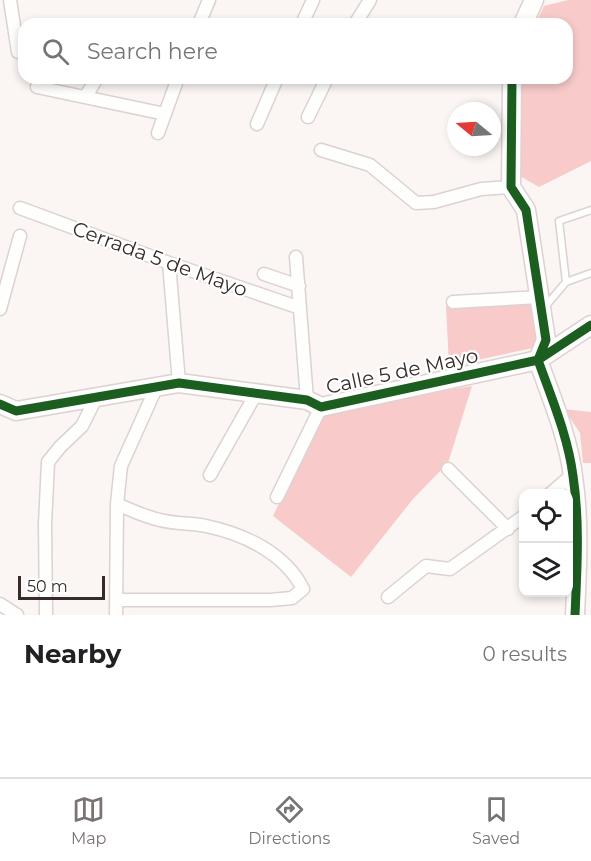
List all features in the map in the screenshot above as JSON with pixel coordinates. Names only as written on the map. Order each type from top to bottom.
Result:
[{"type":"street","points":[[10,0],[18,52]]},
{"type":"street","points":[[202,18],[209,0]]},
{"type":"street","points":[[305,18],[313,0]]},
{"type":"street","points":[[359,18],[370,0]]},
{"type":"street","points":[[526,18],[534,0]]},
{"type":"street","points":[[86,96],[93,84]]},
{"type":"street","points":[[158,133],[176,84]]},
{"type":"street","points":[[257,124],[274,84]]},
{"type":"street","points":[[308,117],[324,84]]},
{"type":"street","points":[[512,84],[511,187],[526,210],[541,304],[546,340],[538,360],[560,420],[573,474],[578,546],[575,615]]},
{"type":"street","points":[[37,87],[165,114]]},
{"type":"street","points":[[321,150],[370,165],[416,203],[434,202],[481,189],[511,187]]},
{"type":"street","name":"Cerrada 5 de Mayo","points":[[20,208],[300,308]]},
{"type":"street","points":[[0,309],[20,236]]},
{"type":"street","points":[[277,497],[314,403],[300,308],[296,257]]},
{"type":"street","points":[[169,263],[179,383]]},
{"type":"street","points":[[264,274],[299,286]]},
{"type":"street","points":[[453,302],[541,304]]},
{"type":"street","name":"Calle 5 de Mayo","points":[[0,404],[16,411],[179,383],[257,392],[314,403],[538,360],[591,325]]},
{"type":"street","points":[[116,615],[117,504],[121,466],[156,388]]},
{"type":"street","points":[[210,475],[257,392]]},
{"type":"street","points":[[46,615],[45,524],[48,462],[82,426],[97,396]]},
{"type":"street","points":[[448,469],[508,529]]},
{"type":"street","points":[[556,489],[573,474]]},
{"type":"street","points":[[116,600],[270,600],[292,598],[303,589],[295,574],[272,553],[234,533],[204,525],[160,520],[117,504]]},
{"type":"street","points":[[388,597],[426,566],[450,569],[519,520]]},
{"type":"street","points":[[0,604],[17,615]]},
{"type":"lane","points":[[566,282],[559,221],[591,210]]},
{"type":"lane","points":[[541,304],[566,282],[591,273]]},
{"type":"shaded area","points":[[568,0],[591,0],[591,161],[539,187],[518,175],[518,84],[573,84],[573,18],[538,18],[544,6]]},
{"type":"shaded area","points":[[530,298],[536,303],[539,342],[533,348],[449,366],[446,306]]},
{"type":"shaded area","points":[[472,386],[448,463],[413,499],[351,577],[273,516],[323,411]]},
{"type":"shaded area","points":[[564,409],[591,412],[591,463],[583,463],[580,433]]},
{"type":"cycle path","points":[[512,84],[511,187],[526,210],[546,340],[538,360],[563,431],[571,461],[575,493],[577,511],[575,615]]},
{"type":"cycle path","points":[[0,404],[16,411],[179,383],[307,400],[321,407],[538,360],[591,325]]}]
